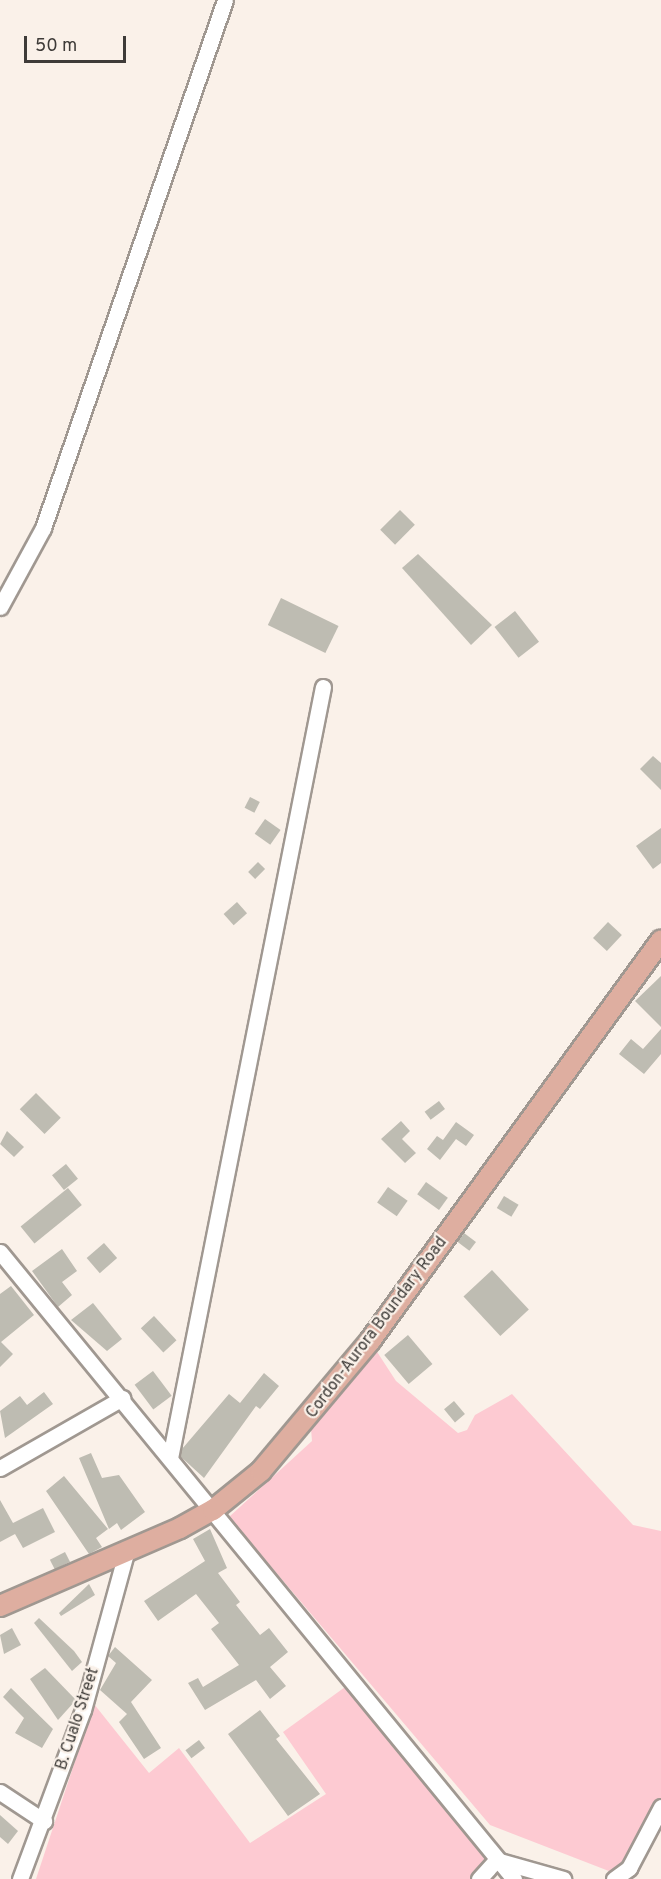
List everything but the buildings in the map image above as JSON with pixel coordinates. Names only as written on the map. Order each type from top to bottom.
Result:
[{"type":"main road","name":"Cordon-Aurora Boundary Road","points":[[0,1606],[125,1556],[213,1510],[261,1471],[310,1417],[661,941]]},
{"type":"street","points":[[0,607],[43,528],[225,0]]},
{"type":"street","points":[[170,1458],[323,687]]},
{"type":"street","points":[[0,1252],[122,1398],[496,1860],[514,1879]]},
{"type":"street","points":[[0,1468],[122,1398]]},
{"type":"street","name":"B. Cualo Street","points":[[20,1879],[44,1821],[83,1710],[125,1556]]},
{"type":"street","points":[[0,1792],[44,1821]]},
{"type":"street","points":[[614,1879],[628,1868],[661,1807]]},
{"type":"street","points":[[479,1879],[496,1860]]},
{"type":"street","points":[[496,1860],[562,1879]]},
{"type":"shaded area","points":[[370,1341],[396,1381],[458,1433],[467,1430],[475,1415],[512,1394],[633,1525],[661,1531],[661,1818],[629,1868],[614,1873],[490,1825],[229,1517],[312,1441],[310,1417]]},
{"type":"shaded area","points":[[352,1682],[496,1860],[479,1879],[36,1879],[94,1704],[149,1773],[179,1748],[250,1843],[326,1794],[283,1732]]}]
